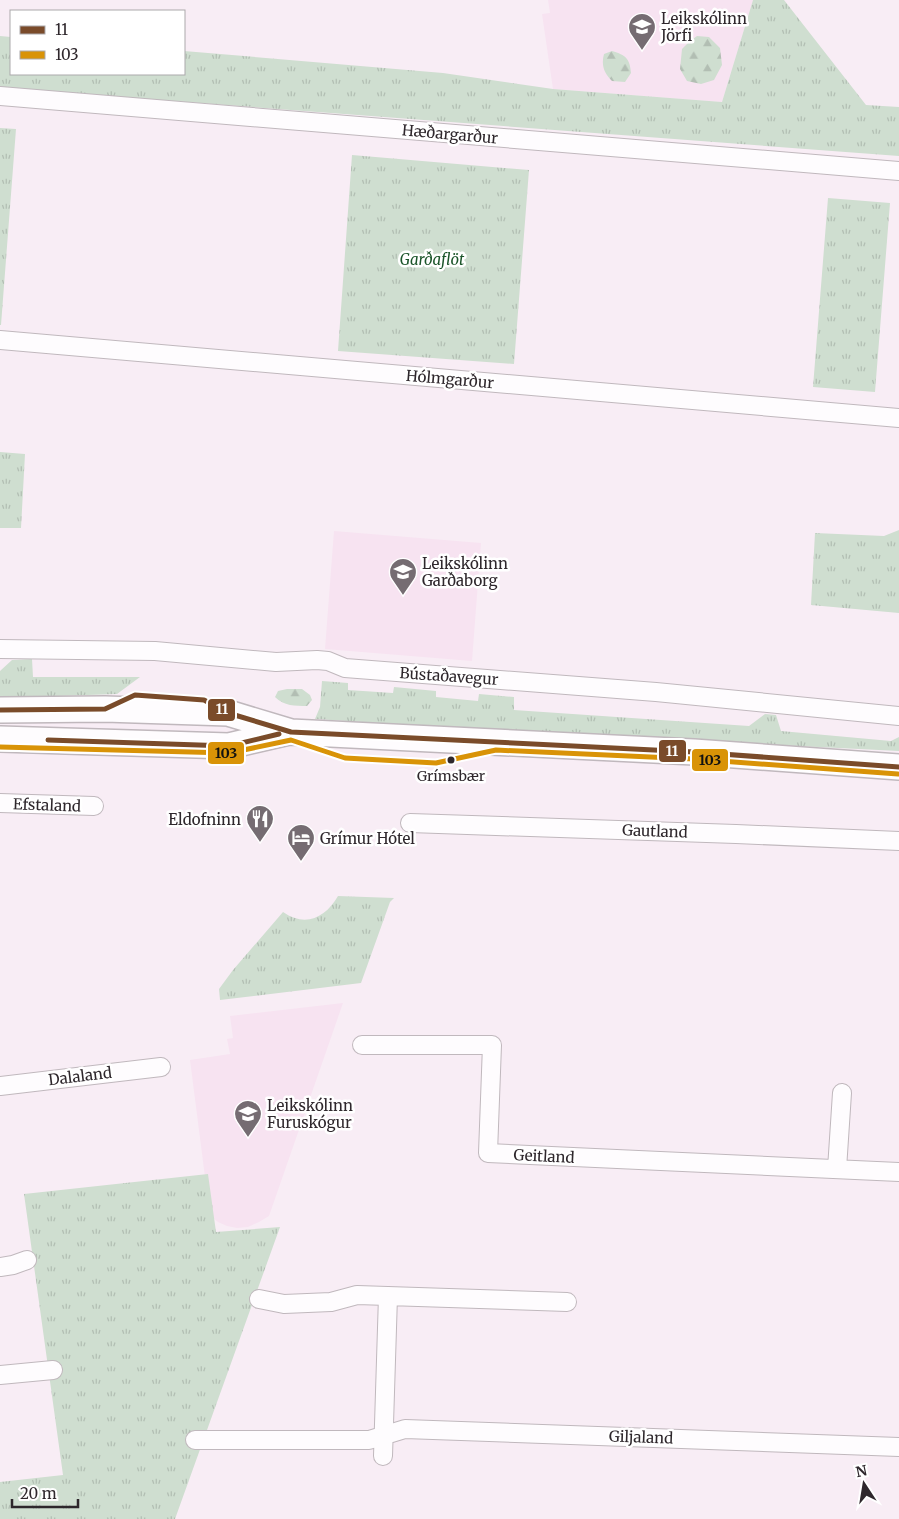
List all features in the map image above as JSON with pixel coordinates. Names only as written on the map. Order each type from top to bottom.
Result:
[{"type":"main road","points":[[0,710],[105,708],[228,714],[291,732],[694,752],[899,767]]},
{"type":"main road","points":[[0,739],[229,746],[291,732]]},
{"type":"street","name":"Hæðargarður","points":[[0,96],[899,171]]},
{"type":"street","name":"Hólmgarður","points":[[0,340],[899,418]]},
{"type":"street","name":"Bústaðavegur","points":[[0,648],[154,651],[276,662],[318,660],[358,670],[656,692],[899,716]]},
{"type":"street","name":"Efstaland","points":[[0,803],[94,806]]},
{"type":"street","name":"Gautland","points":[[410,823],[899,841]]},
{"type":"street","name":"Geitland","points":[[362,1045],[492,1045],[488,1153],[899,1172]]},
{"type":"street","name":"Dalaland","points":[[0,1086],[161,1067]]},
{"type":"street","points":[[837,1169],[842,1093]]},
{"type":"street","points":[[0,1267],[27,1260]]},
{"type":"street","points":[[259,1299],[284,1304],[331,1302],[357,1295],[567,1302]]},
{"type":"street","points":[[383,1456],[388,1296]]},
{"type":"street","points":[[0,1375],[53,1370]]},
{"type":"street","name":"Giljaland","points":[[195,1440],[369,1440],[405,1429],[899,1447]]},
{"type":"shaded area","name":"Leikskólinn Jörfi","points":[[548,0],[753,0],[722,102],[553,89],[542,14],[550,13]]},
{"type":"shaded area","name":"Leikskólinn Garðaborg","points":[[334,531],[481,543],[472,661],[325,649]]},
{"type":"shaded area","name":"Leikskólinn Furuskógur","points":[[343,1003],[269,1216],[248,1227],[237,1228],[218,1222],[210,1216],[190,1060],[230,1054],[227,1039],[233,1038],[230,1016]]},
{"type":"green space","points":[[753,0],[784,0],[866,105],[899,107],[899,156],[0,88],[0,36],[10,37],[10,75],[185,75],[185,51],[443,73],[553,89],[722,102]]},
{"type":"green space","points":[[697,36],[709,37],[720,48],[722,65],[714,80],[701,84],[687,81],[680,69],[682,49]]},
{"type":"green space","points":[[612,51],[624,56],[630,64],[631,73],[625,82],[612,81],[605,72],[603,65],[604,54]]},
{"type":"green space","points":[[0,128],[16,129],[1,325],[0,325]]},
{"type":"green space","name":"Garðaflöt","points":[[352,155],[529,170],[514,364],[338,351]]},
{"type":"green space","points":[[828,198],[890,203],[875,392],[813,387]]},
{"type":"green space","points":[[0,452],[25,454],[21,528],[0,528]]},
{"type":"green space","points":[[899,530],[899,613],[811,605],[815,533],[884,536]]},
{"type":"green space","points":[[32,659],[33,677],[140,677],[117,694],[0,698],[0,671],[12,660]]},
{"type":"green space","points":[[322,681],[348,683],[348,690],[393,693],[394,687],[436,691],[436,697],[478,701],[479,694],[514,697],[514,710],[749,726],[765,714],[776,715],[781,731],[891,741],[899,737],[899,751],[572,735],[315,719],[320,707]]},
{"type":"green space","points":[[302,689],[310,695],[312,700],[307,706],[294,706],[286,704],[275,697],[278,691]]},
{"type":"green space","points":[[338,896],[394,898],[390,902],[361,983],[220,1000],[219,989],[283,912],[291,917],[300,919],[315,918],[328,910]]},
{"type":"green space","points":[[208,1174],[216,1232],[280,1227],[175,1519],[0,1519],[0,1482],[63,1475],[24,1194]]},
{"type":"transit line","name":"11","points":[[0,710],[105,709],[135,695],[204,700],[228,713],[291,732],[694,752],[899,767]]},
{"type":"transit line","name":"11","points":[[48,740],[229,746],[279,734]]},
{"type":"transit line","name":"103","points":[[0,747],[229,753],[291,740],[345,758],[436,763],[496,750],[694,759],[898,774]]},
{"type":"place","name":"Leikskólinn Jörfi","points":[[642,51]]},
{"type":"place","name":"Leikskólinn Garðaborg","points":[[403,596]]},
{"type":"place","name":"Grímsbær","points":[[451,760]]},
{"type":"place","name":"Eldofninn","points":[[260,843]]},
{"type":"place","name":"Grímur Hótel","points":[[301,862]]},
{"type":"place","name":"Leikskólinn Furuskógur","points":[[248,1138]]}]
